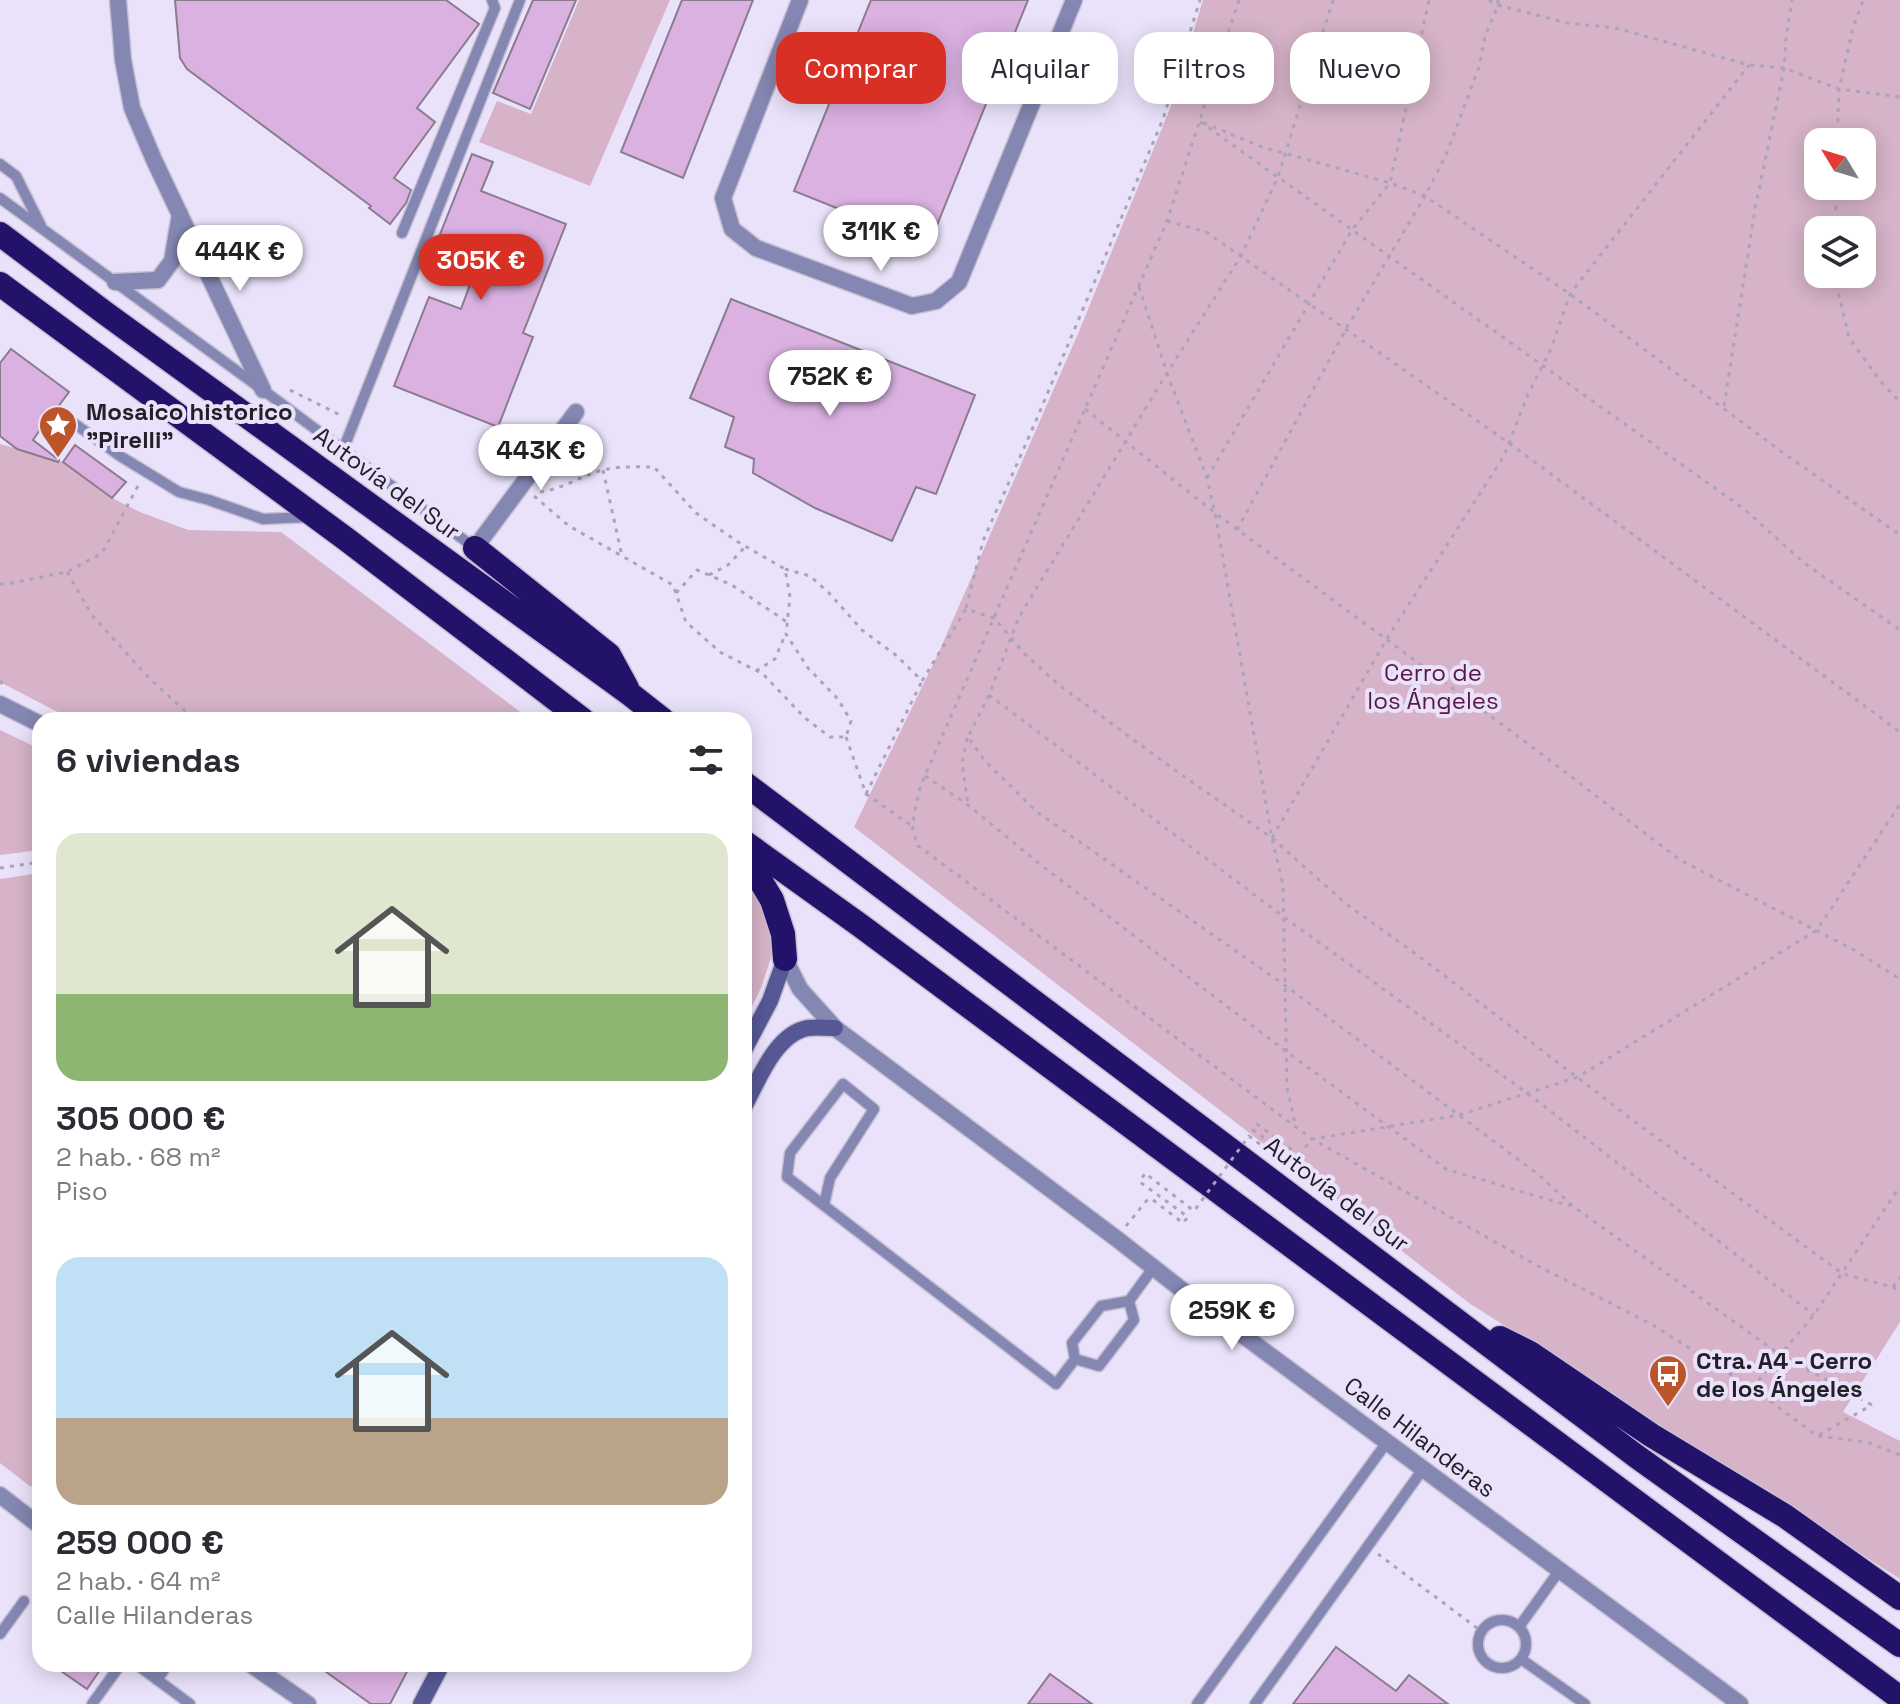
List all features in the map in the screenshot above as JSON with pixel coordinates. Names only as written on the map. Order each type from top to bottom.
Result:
[{"type":"highway","name":"Autovía del Sur","points":[[0,234],[653,712]]},
{"type":"highway","points":[[0,284],[316,517],[572,712]]},
{"type":"highway","points":[[475,548],[609,655],[630,694]]},
{"type":"highway","name":"Autovía del Sur","points":[[752,789],[1636,1456],[1900,1645]]},
{"type":"highway","points":[[752,848],[1900,1698]]},
{"type":"highway","points":[[752,866],[772,900],[783,934],[785,959]]},
{"type":"highway","points":[[1437,1305],[1530,1353],[1651,1435],[1785,1516],[1900,1598]]},
{"type":"street","points":[[118,0],[123,60],[132,108],[263,390]]},
{"type":"street","points":[[800,0],[723,198],[732,229],[756,248],[912,306],[936,301],[959,282],[1074,0]]},
{"type":"street","points":[[115,282],[158,280],[172,261],[180,214]]},
{"type":"street","points":[[475,548],[576,412]]},
{"type":"street","points":[[0,704],[32,720]]},
{"type":"street","points":[[752,1035],[770,1001],[785,959]]},
{"type":"street","name":"Calle Hilanderas","points":[[785,959],[800,989],[835,1028],[1733,1702]]},
{"type":"street","points":[[752,1089],[771,1056],[789,1037],[806,1028],[835,1028]]},
{"type":"street","points":[[0,1495],[32,1520]]},
{"type":"street","points":[[262,1672],[308,1704]]},
{"type":"street","points":[[421,1704],[438,1672]]},
{"type":"lane","points":[[402,233],[495,8],[492,0]]},
{"type":"lane","points":[[343,450],[520,0]]},
{"type":"lane","points":[[0,164],[16,176],[42,228]]},
{"type":"lane","points":[[0,198],[475,548]]},
{"type":"lane","points":[[49,418],[75,424],[179,492],[263,519],[316,517]]},
{"type":"lane","points":[[824,1205],[830,1178],[874,1109],[843,1084],[790,1153],[787,1177],[1056,1384],[1075,1359],[1072,1343],[1101,1306],[1129,1301],[1153,1268]]},
{"type":"lane","points":[[1075,1359],[1099,1366],[1134,1320],[1129,1301]]},
{"type":"lane","points":[[1197,1704],[1387,1442]]},
{"type":"lane","points":[[1255,1704],[1423,1469]]},
{"type":"lane","points":[[1519,1627],[1559,1571]]},
{"type":"lane","points":[[0,1634],[24,1601]]},
{"type":"lane","points":[[1506,1620],[1519,1627],[1526,1646],[1521,1659],[1508,1668],[1491,1667],[1484,1662],[1477,1647],[1481,1631],[1486,1626],[1506,1620]]},
{"type":"lane","points":[[1521,1659],[1585,1704]]},
{"type":"lane","points":[[92,1704],[115,1672]]},
{"type":"lane","points":[[146,1672],[190,1704]]},
{"type":"lane","points":[[157,1680],[162,1672]]},
{"type":"path","points":[[866,794],[922,681],[966,609],[983,541],[1163,119],[1200,0]]},
{"type":"path","points":[[1239,0],[1167,221],[920,787],[912,826],[917,845],[1312,1139],[1536,1265],[1653,1325],[1752,1388],[1817,1436],[1866,1442],[1900,1455]]},
{"type":"path","points":[[968,805],[962,763],[968,737],[989,695],[1019,617],[1241,256],[1278,177],[1333,0]]},
{"type":"path","points":[[1207,478],[1352,230],[1390,183],[1429,0]]},
{"type":"path","points":[[1489,0],[1567,23],[1616,28],[1749,65],[1784,68],[1839,89],[1900,97]]},
{"type":"path","points":[[1724,408],[1755,209],[1784,68],[1792,0]]},
{"type":"path","points":[[1838,128],[1839,89],[1863,0]]},
{"type":"path","points":[[1237,530],[1346,329],[1447,153],[1479,67],[1485,36],[1498,3]]},
{"type":"path","points":[[1272,838],[1386,640],[1504,456],[1528,394],[1551,349],[1570,294],[1749,65]]},
{"type":"path","points":[[1199,121],[1262,147],[1425,196],[1570,294],[1900,535]]},
{"type":"path","points":[[1199,121],[1743,508],[1803,562],[1900,630]]},
{"type":"path","points":[[1167,221],[1206,232],[1309,303],[1509,443],[1900,732]]},
{"type":"path","points":[[1138,286],[1207,478],[1215,513],[1283,885],[1287,1088],[1296,1127]]},
{"type":"path","points":[[1837,288],[1849,338],[1900,402]]},
{"type":"path","points":[[285,388],[354,422]]},
{"type":"path","points":[[1085,409],[1237,530],[1680,860],[1854,950],[1900,979]]},
{"type":"path","points":[[846,737],[830,737],[805,718],[763,674],[720,652],[686,622],[673,585],[569,526],[531,494],[556,490],[609,468],[654,467],[696,513],[785,569],[810,576],[862,630],[897,656],[922,681]]},
{"type":"path","points":[[603,470],[622,556]]},
{"type":"path","points":[[0,584],[67,572],[102,553],[145,471]]},
{"type":"path","points":[[709,575],[728,565],[746,546]]},
{"type":"path","points":[[756,671],[775,659],[786,634],[790,597],[785,569]]},
{"type":"path","points":[[676,593],[697,570],[732,585],[787,623]]},
{"type":"path","points":[[67,572],[92,615],[148,677],[186,712]]},
{"type":"path","points":[[966,609],[994,618],[1024,653],[1059,685],[1272,838],[1345,903],[1843,1274],[1893,1287],[1900,1292]]},
{"type":"path","points":[[786,634],[808,668],[838,699],[851,721],[846,737],[866,794],[912,826]]},
{"type":"path","points":[[989,695],[1284,917],[1527,1093],[1814,1315]]},
{"type":"path","points":[[968,737],[984,760],[1037,812],[1286,986],[1539,1175],[1574,1207],[1779,1354],[1872,1405],[1817,1436]]},
{"type":"path","points":[[925,776],[968,805],[1041,865],[1446,1169],[1574,1207]]},
{"type":"path","points":[[1117,1239],[1148,1199],[1183,1223],[1188,1217],[1140,1182],[1145,1173],[1194,1211],[1249,1136],[1299,1173],[1304,1167],[1253,1130],[1257,1124],[1299,1155],[1312,1139],[1459,1115],[1578,1077],[1817,930],[1900,804]]},
{"type":"path","points":[[0,868],[32,863]]},
{"type":"path","points":[[1752,1388],[1814,1315],[1900,1186]]},
{"type":"path","points":[[1893,1287],[1900,1277]]},
{"type":"path","points":[[1368,1546],[1481,1631]]},
{"type":"green space","points":[[579,0],[670,0],[590,186],[479,142],[497,101],[531,114]]},
{"type":"green space","name":"Cerro de los Ángeles","points":[[1203,0],[1900,0],[1900,1322],[1843,1412],[1900,1441],[1900,1579],[1469,1303],[854,827],[938,654],[1080,329],[1172,104],[1274,104],[1274,32],[1193,32]]},
{"type":"green space","points":[[0,444],[63,462],[112,498],[188,530],[281,532],[520,712],[58,712],[0,682]]},
{"type":"green space","points":[[0,730],[32,745],[32,851],[0,855]]},
{"type":"green space","points":[[32,874],[31,1487],[0,1463],[0,879]]},
{"type":"green space","points":[[752,886],[762,895],[772,935],[771,958],[752,1006]]},
{"type":"building","points":[[175,0],[446,0],[479,24],[417,108],[435,122],[394,178],[411,190],[406,203],[390,224],[369,208],[371,206],[187,69],[180,58]]},
{"type":"building","points":[[533,0],[576,0],[530,109],[493,93]]},
{"type":"building","points":[[682,0],[753,0],[683,178],[621,152]]},
{"type":"building","points":[[871,0],[1028,0],[1015,32],[962,32],[962,104],[986,104],[929,245],[794,191],[829,104],[946,104],[946,32],[858,32]]},
{"type":"building","points":[[472,154],[493,162],[481,191],[566,224],[523,333],[533,337],[498,427],[394,386],[429,297],[461,309],[472,279],[429,262]]},
{"type":"building","points":[[731,299],[975,395],[936,494],[916,487],[892,541],[815,508],[753,473],[754,459],[725,447],[734,417],[690,398]]},
{"type":"building","points":[[11,349],[69,392],[55,411],[43,413],[41,420],[44,424],[33,440],[58,462],[17,449],[0,436],[0,363]]},
{"type":"building","points":[[75,445],[126,482],[112,498],[63,462]]},
{"type":"building","points":[[1336,1647],[1396,1691],[1409,1675],[1448,1704],[1293,1704]]},
{"type":"building","points":[[63,1672],[99,1672],[87,1689]]},
{"type":"building","points":[[326,1672],[407,1672],[390,1704],[371,1704]]},
{"type":"building","points":[[1050,1674],[1092,1704],[1028,1704]]},
{"type":"place","name":"Mosaico historico \"Pirelli\"","points":[[58,459]]},
{"type":"place","name":"Ctra. A4 - Cerro de los Ángeles","points":[[1668,1408]]}]
